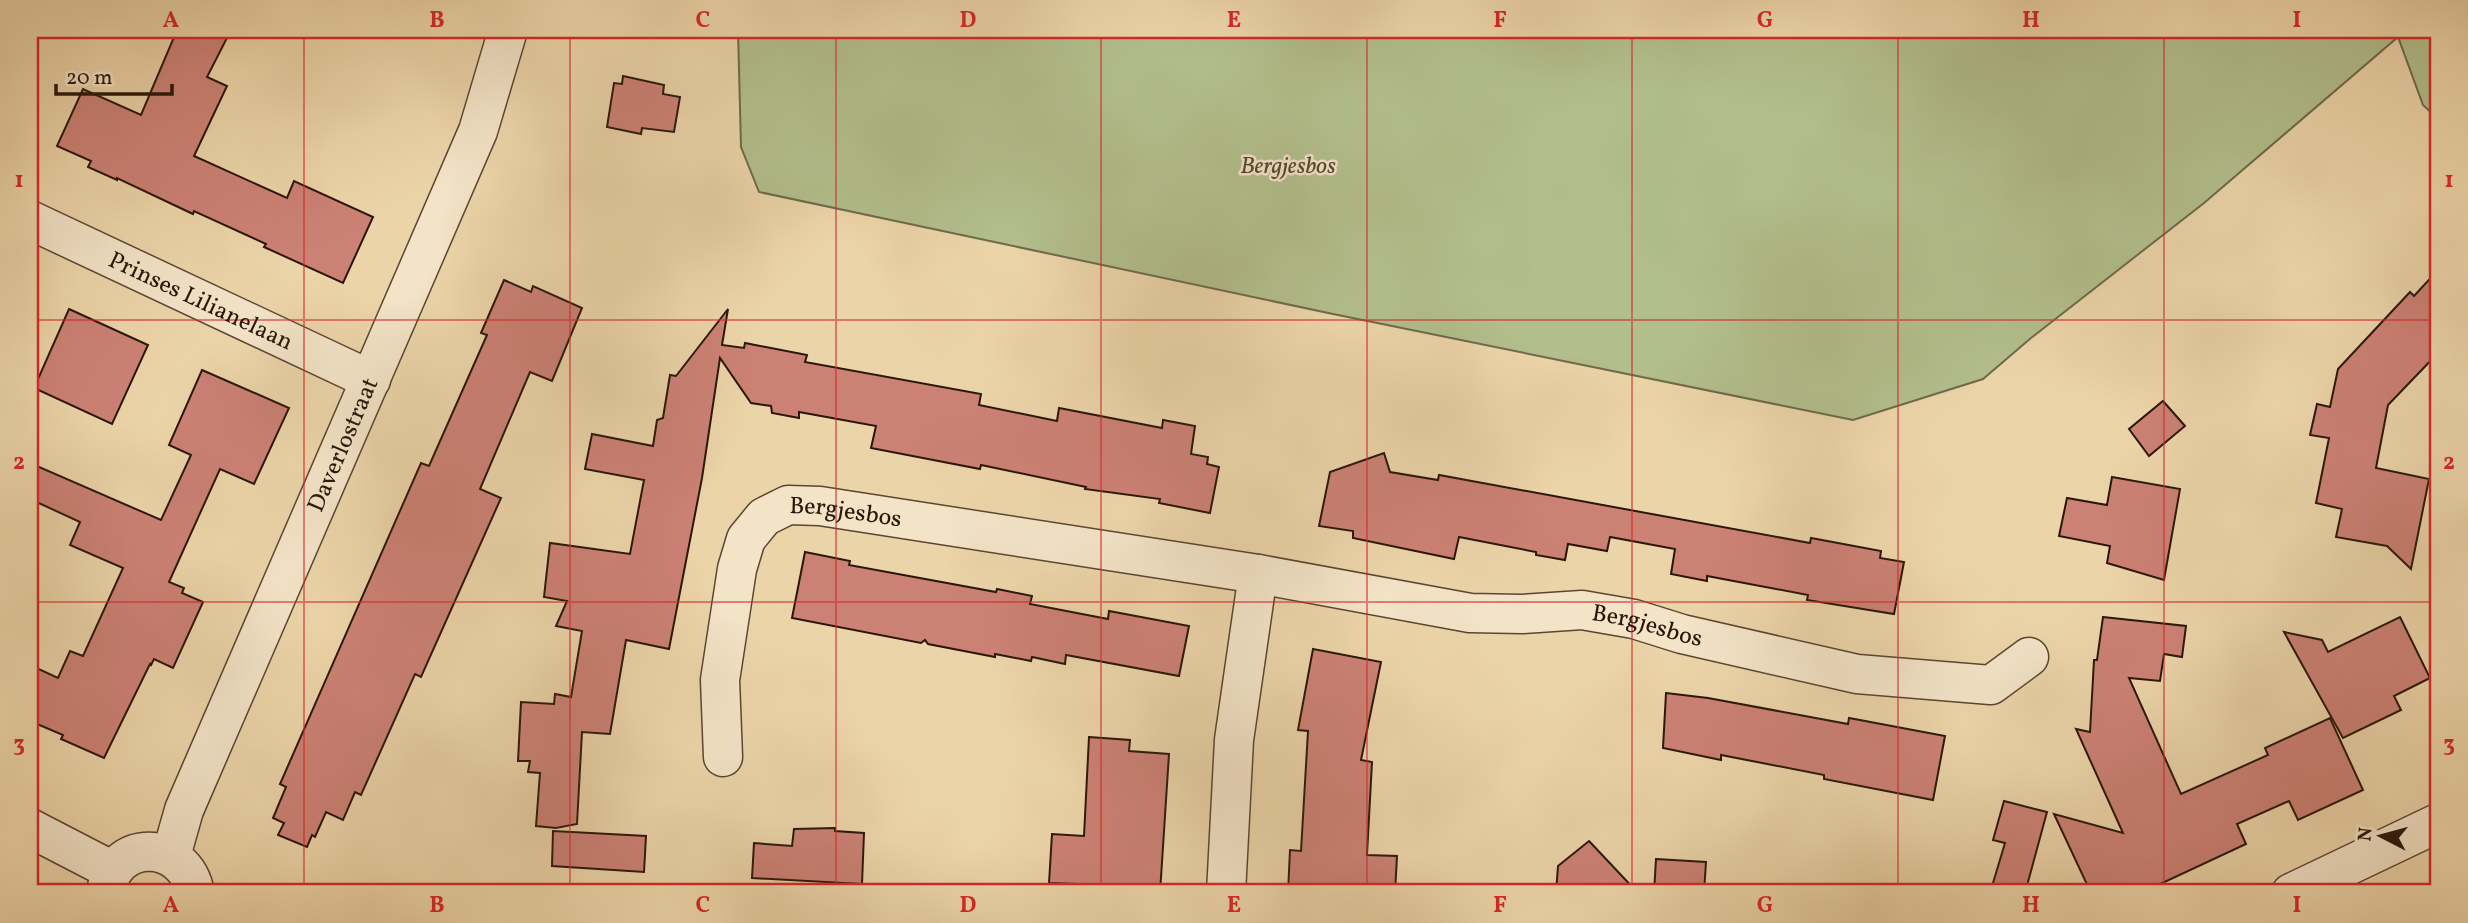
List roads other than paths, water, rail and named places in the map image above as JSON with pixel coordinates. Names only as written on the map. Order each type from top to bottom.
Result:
[{"type":"street","name":"Daverlostraat","points":[[171,856],[184,810],[478,131],[508,30]]},
{"type":"street","name":"Prinses Lilianelaan","points":[[30,220],[371,380]]},
{"type":"street","name":"Bergjesbos","points":[[723,757],[720,680],[737,569],[746,539],[764,517],[788,505],[820,506],[1258,575],[1470,612],[1595,612],[1634,619],[1682,635],[1857,674],[1991,685],[2029,657]]},
{"type":"street","points":[[1226,893],[1234,740],[1258,575]]},
{"type":"street","points":[[2291,893],[2438,823]]},
{"type":"street","points":[[30,828],[109,882],[124,859],[139,852],[155,851],[171,856],[183,866],[192,880],[195,893]]}]
